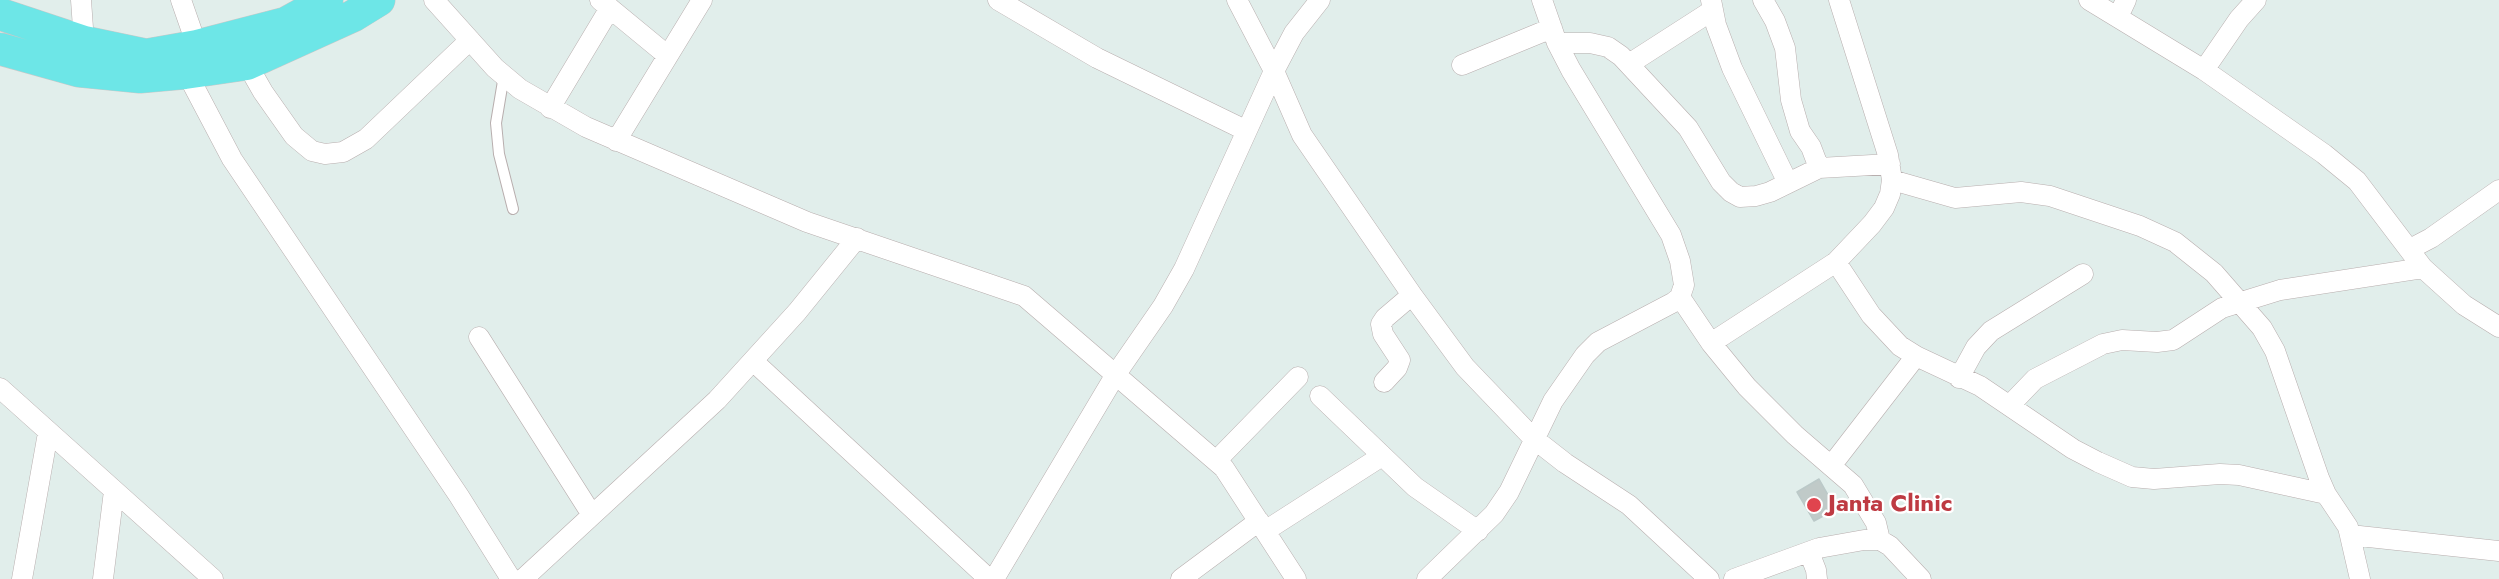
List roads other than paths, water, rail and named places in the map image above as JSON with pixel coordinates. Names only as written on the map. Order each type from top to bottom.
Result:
[{"type":"main road","points":[[0,49],[78,71],[140,77],[186,56],[286,22],[327,0]]},
{"type":"main road","points":[[0,15],[84,42],[146,55],[186,56],[247,64],[353,16],[379,0]]},
{"type":"street","points":[[81,0],[84,42]]},
{"type":"street","points":[[181,0],[186,56],[232,159],[459,496],[511,579]]},
{"type":"street","points":[[434,0],[504,75],[520,89],[550,108],[616,141],[807,222],[1024,296],[1216,461],[1238,487],[1296,579]]},
{"type":"street","points":[[616,141],[702,0]]},
{"type":"street","points":[[998,0],[1097,58],[1245,130]]},
{"type":"street","points":[[1237,0],[1274,71],[1302,135],[1412,296],[1465,367],[1533,438],[1565,463],[1629,505],[1709,579]]},
{"type":"street","points":[[994,579],[1116,374],[1164,306],[1184,269],[1245,130],[1274,71],[1294,33],[1320,0]]},
{"type":"street","points":[[1427,579],[1494,514],[1509,492],[1533,438],[1562,386],[1598,342],[1674,302],[1680,297],[1684,285],[1680,261],[1671,235],[1554,36],[1542,0]]},
{"type":"street","points":[[1763,0],[1775,21],[1785,48],[1791,100],[1800,131],[1811,147],[1819,168]]},
{"type":"street","points":[[1711,343],[1836,262],[1884,208],[1891,172],[1869,89],[1839,0]]},
{"type":"street","points":[[2089,0],[2122,9],[2324,154],[2357,181],[2423,268],[2464,305],[2499,327]]},
{"type":"street","points":[[2204,70],[2239,19],[2256,0]]},
{"type":"street","points":[[550,108],[605,4],[668,56]]},
{"type":"street","points":[[1629,64],[1712,5],[1732,68],[1788,183]]},
{"type":"street","points":[[1462,65],[1554,36],[1608,47],[1629,64],[1688,128],[1721,182],[1731,192],[1740,196],[1756,196],[1819,168],[1891,172],[1955,198],[2021,192],[2050,196],[2098,211],[2175,242],[2214,273],[2262,328],[2276,351],[2310,454],[2326,494],[2343,517],[2350,535],[2360,579]]},
{"type":"street","points":[[247,64],[263,92],[294,136],[312,151],[325,154],[343,152],[366,139],[470,40]]},
{"type":"street","points":[[2410,249],[2431,238],[2499,190]]},
{"type":"street","points":[[523,579],[717,400],[798,312],[857,238]]},
{"type":"street","points":[[1836,262],[1883,330],[1916,356],[1980,386],[2073,448],[2132,477],[2154,479],[2220,474],[2239,475],[2326,494]]},
{"type":"street","points":[[2010,405],[2035,379],[2103,344],[2122,340],[2157,342],[2173,340],[2222,308],[2238,302],[2313,283],[2373,277],[2423,268]]},
{"type":"street","points":[[1959,378],[1976,347],[1991,331],[2083,274]]},
{"type":"street","points":[[1384,382],[1397,368],[1400,360],[1383,334],[1381,324],[1412,296]]},
{"type":"street","points":[[1680,297],[1711,343],[1747,387],[1795,435],[1853,485],[1866,503],[1876,523],[1880,540]]},
{"type":"street","points":[[479,337],[592,515]]},
{"type":"street","points":[[1831,465],[1916,356]]},
{"type":"street","points":[[753,361],[914,507],[989,579]]},
{"type":"street","points":[[1216,461],[1298,377]]},
{"type":"street","points":[[0,388],[213,579]]},
{"type":"street","points":[[1320,396],[1415,487],[1478,531]]},
{"type":"street","points":[[22,579],[48,433]]},
{"type":"street","points":[[1181,579],[1262,526],[1382,456]]},
{"type":"street","points":[[103,579],[114,491]]},
{"type":"street","points":[[2350,535],[2499,552]]},
{"type":"street","points":[[1734,579],[1809,552],[1864,540],[1880,540],[1890,546],[1921,579]]},
{"type":"street","points":[[1809,552],[1817,579]]},
{"type":"lane","points":[[504,75],[496,123],[499,154],[513,209]]},
{"type":"place","name":"Janta Clinic","points":[[1814,505]]}]
